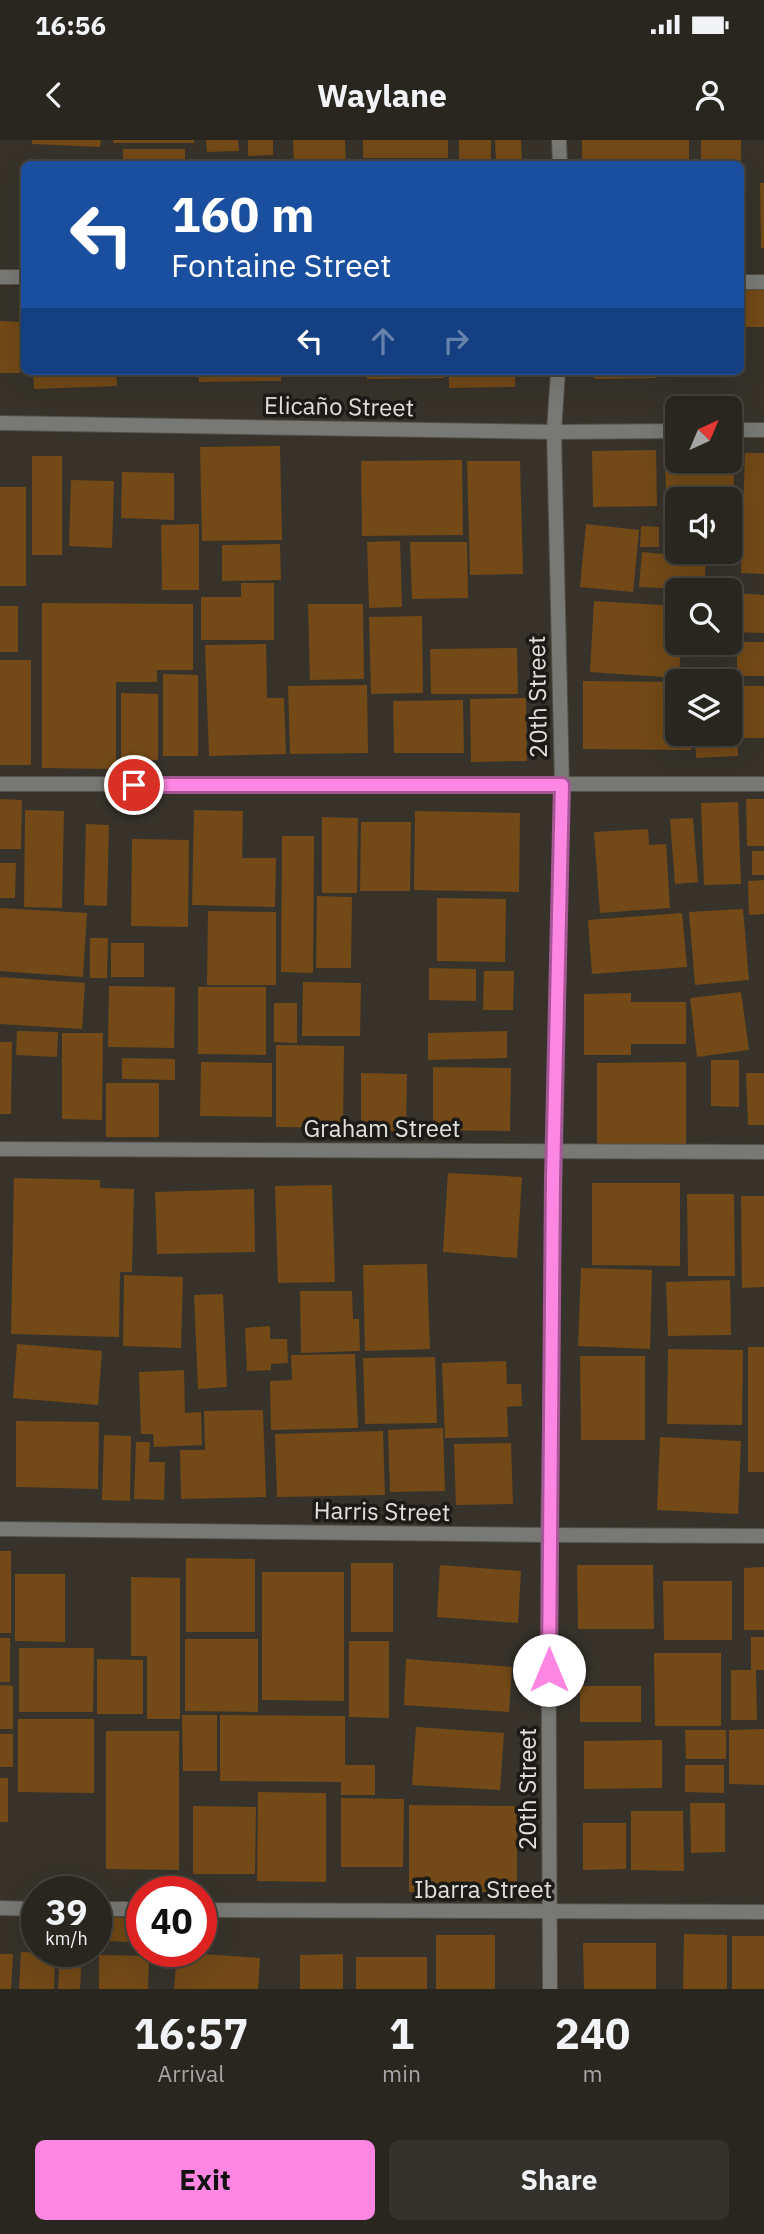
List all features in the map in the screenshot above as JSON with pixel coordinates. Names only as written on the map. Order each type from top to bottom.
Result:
[{"type":"street","points":[[559,140],[560,161]]},
{"type":"street","points":[[0,277],[21,277]]},
{"type":"street","points":[[744,282],[764,282]]},
{"type":"street","name":"20th Street","points":[[550,1989],[548,1535],[553,1151],[562,785],[554,432],[558,375]]},
{"type":"street","name":"Elicaño Street","points":[[0,423],[554,432],[665,431]]},
{"type":"street","points":[[742,430],[764,430]]},
{"type":"street","points":[[0,784],[764,785]]},
{"type":"street","name":"Graham Street","points":[[0,1149],[764,1152]]},
{"type":"street","name":"Harris Street","points":[[0,1529],[764,1536]]},
{"type":"street","points":[[0,1908],[21,1909]]},
{"type":"street","name":"Ibarra Street","points":[[217,1910],[764,1912]]},
{"type":"building","points":[[32,140],[101,140],[100,147],[32,144]]},
{"type":"building","points":[[113,140],[194,140],[194,143],[113,143]]},
{"type":"building","points":[[206,140],[238,140],[239,151],[207,152]]},
{"type":"building","points":[[248,140],[273,140],[273,155],[248,156]]},
{"type":"building","points":[[293,140],[345,140],[346,161],[294,161]]},
{"type":"building","points":[[363,140],[448,140],[448,158],[363,158]]},
{"type":"building","points":[[459,140],[491,140],[491,161],[459,161]]},
{"type":"building","points":[[495,140],[521,140],[522,161],[496,161]]},
{"type":"building","points":[[582,140],[689,140],[689,161],[582,161]]},
{"type":"building","points":[[701,140],[741,140],[741,161],[701,161]]},
{"type":"building","points":[[123,149],[185,149],[185,161],[123,161]]},
{"type":"building","points":[[47,159],[110,160],[110,161]]},
{"type":"building","points":[[760,183],[764,183],[764,248],[761,248]]},
{"type":"building","points":[[764,284],[764,327],[744,327],[744,285]]},
{"type":"building","points":[[0,321],[20,322],[20,373],[0,373]]},
{"type":"building","points":[[33,375],[116,375],[117,386],[34,389]]},
{"type":"building","points":[[198,375],[281,375],[281,381],[199,382]]},
{"type":"building","points":[[287,375],[360,375],[287,376]]},
{"type":"building","points":[[366,375],[444,375],[444,378],[367,379]]},
{"type":"building","points":[[449,375],[515,375],[515,387],[449,388]]},
{"type":"building","points":[[594,375],[656,375],[656,378],[594,379]]},
{"type":"building","points":[[280,446],[282,540],[202,541],[200,447]]},
{"type":"building","points":[[656,450],[657,506],[593,507],[592,451]]},
{"type":"building","points":[[745,453],[764,453],[764,574],[741,573]]},
{"type":"building","points":[[32,456],[62,456],[62,555],[32,555]]},
{"type":"building","points":[[462,460],[463,535],[362,536],[361,461]]},
{"type":"building","points":[[467,461],[520,461],[523,574],[470,575]]},
{"type":"building","points":[[122,472],[174,473],[174,520],[121,518]]},
{"type":"building","points":[[665,473],[733,473],[734,487],[666,487]]},
{"type":"building","points":[[71,480],[114,481],[112,548],[69,546]]},
{"type":"building","points":[[0,487],[26,487],[26,586],[0,586]]},
{"type":"building","points":[[199,524],[199,590],[162,590],[161,525]]},
{"type":"building","points":[[586,524],[639,530],[633,592],[580,587]]},
{"type":"building","points":[[641,526],[659,527],[659,547],[640,547]]},
{"type":"building","points":[[400,541],[402,607],[369,608],[367,542]]},
{"type":"building","points":[[410,542],[467,542],[468,598],[412,599]]},
{"type":"building","points":[[280,544],[281,580],[222,581],[222,545]]},
{"type":"building","points":[[642,552],[665,554],[665,564],[706,564],[705,578],[665,578],[665,588],[639,587]]},
{"type":"building","points":[[241,583],[274,583],[274,640],[201,640],[201,597],[241,597]]},
{"type":"building","points":[[742,593],[764,595],[764,633],[742,632]]},
{"type":"building","points":[[594,601],[665,605],[665,655],[680,655],[680,669],[665,669],[665,677],[590,672]]},
{"type":"building","points":[[42,603],[193,604],[193,670],[157,670],[157,682],[116,682],[116,769],[42,768]]},
{"type":"building","points":[[308,604],[363,604],[364,679],[310,680]]},
{"type":"building","points":[[0,606],[18,606],[18,652],[0,652]]},
{"type":"building","points":[[422,616],[423,693],[371,694],[369,617]]},
{"type":"building","points":[[742,642],[764,642],[764,676],[742,676],[742,669],[737,669],[737,655],[742,655]]},
{"type":"building","points":[[266,644],[267,698],[284,698],[286,754],[209,756],[205,645]]},
{"type":"building","points":[[517,648],[518,694],[431,694],[430,649]]},
{"type":"building","points":[[0,660],[31,660],[31,765],[0,765]]},
{"type":"building","points":[[163,674],[198,675],[198,756],[163,756]]},
{"type":"building","points":[[583,681],[665,682],[665,746],[691,746],[691,750],[583,749]]},
{"type":"building","points":[[367,685],[368,753],[290,754],[288,686]]},
{"type":"building","points":[[742,686],[764,686],[764,738],[742,738]]},
{"type":"building","points":[[121,693],[158,694],[158,760],[121,760]]},
{"type":"building","points":[[526,698],[527,761],[471,762],[470,699]]},
{"type":"building","points":[[463,700],[464,753],[394,753],[393,701]]},
{"type":"building","points":[[696,746],[738,746],[738,756],[696,758]]},
{"type":"building","points":[[0,799],[22,800],[21,849],[0,849]]},
{"type":"building","points":[[746,799],[764,799],[764,846],[747,846]]},
{"type":"building","points":[[738,802],[741,884],[704,885],[701,803]]},
{"type":"building","points":[[25,810],[64,811],[62,908],[24,907]]},
{"type":"building","points":[[194,810],[243,811],[242,858],[276,858],[275,907],[192,905]]},
{"type":"building","points":[[415,811],[520,813],[519,892],[414,890]]},
{"type":"building","points":[[322,817],[358,818],[357,893],[322,893]]},
{"type":"building","points":[[693,818],[698,882],[675,884],[670,819]]},
{"type":"building","points":[[361,822],[411,822],[410,891],[360,891]]},
{"type":"building","points":[[86,824],[109,825],[107,906],[84,905]]},
{"type":"building","points":[[648,829],[649,845],[666,844],[670,908],[600,913],[594,832]]},
{"type":"building","points":[[282,836],[314,836],[313,973],[281,972]]},
{"type":"building","points":[[132,839],[189,840],[188,927],[131,926]]},
{"type":"building","points":[[752,851],[764,851],[764,875],[752,875]]},
{"type":"building","points":[[0,863],[16,863],[15,898],[0,898]]},
{"type":"building","points":[[764,880],[764,914],[749,915],[748,881]]},
{"type":"building","points":[[317,896],[352,897],[351,968],[316,968]]},
{"type":"building","points":[[437,898],[506,899],[505,962],[437,961]]},
{"type":"building","points":[[0,908],[87,913],[83,977],[0,971]]},
{"type":"building","points":[[743,909],[749,980],[695,985],[689,912]]},
{"type":"building","points":[[208,911],[276,912],[276,985],[207,985]]},
{"type":"building","points":[[682,913],[687,967],[592,974],[588,920]]},
{"type":"building","points":[[90,938],[108,938],[107,978],[90,978]]},
{"type":"building","points":[[111,943],[144,943],[144,977],[111,977]]},
{"type":"building","points":[[429,968],[476,969],[476,1001],[429,1000]]},
{"type":"building","points":[[484,971],[514,971],[513,1010],[483,1010]]},
{"type":"building","points":[[0,977],[85,983],[82,1029],[0,1024]]},
{"type":"building","points":[[303,982],[361,983],[360,1036],[302,1036]]},
{"type":"building","points":[[109,986],[175,987],[174,1048],[108,1047]]},
{"type":"building","points":[[198,987],[266,987],[266,1055],[198,1054]]},
{"type":"building","points":[[741,992],[749,1050],[697,1057],[690,998]]},
{"type":"building","points":[[631,993],[631,1002],[686,1002],[686,1044],[631,1044],[631,1055],[584,1055],[584,994]]},
{"type":"building","points":[[274,1003],[297,1003],[297,1043],[274,1042]]},
{"type":"building","points":[[17,1031],[58,1032],[57,1057],[16,1055]]},
{"type":"building","points":[[507,1031],[507,1058],[428,1060],[428,1033]]},
{"type":"building","points":[[62,1033],[103,1033],[102,1120],[62,1119]]},
{"type":"building","points":[[0,1042],[12,1042],[11,1114],[0,1114]]},
{"type":"building","points":[[276,1045],[344,1046],[343,1128],[276,1127]]},
{"type":"building","points":[[122,1058],[175,1059],[175,1080],[122,1079]]},
{"type":"building","points":[[711,1060],[739,1060],[739,1107],[711,1106]]},
{"type":"building","points":[[201,1062],[272,1063],[272,1117],[200,1116]]},
{"type":"building","points":[[686,1062],[686,1145],[597,1145],[597,1063]]},
{"type":"building","points":[[433,1067],[511,1068],[510,1131],[433,1130]]},
{"type":"building","points":[[361,1073],[407,1074],[406,1131],[361,1131]]},
{"type":"building","points":[[746,1073],[764,1073],[764,1125],[748,1125]]},
{"type":"building","points":[[106,1083],[159,1083],[159,1137],[106,1137]]},
{"type":"building","points":[[448,1173],[522,1177],[517,1258],[443,1252]]},
{"type":"building","points":[[14,1178],[100,1180],[100,1188],[134,1189],[132,1272],[120,1272],[119,1337],[11,1334]]},
{"type":"building","points":[[592,1183],[680,1183],[680,1266],[592,1265]]},
{"type":"building","points":[[332,1185],[335,1282],[278,1283],[275,1186]]},
{"type":"building","points":[[254,1189],[255,1252],[157,1254],[155,1192]]},
{"type":"building","points":[[687,1194],[734,1194],[735,1276],[688,1276]]},
{"type":"building","points":[[741,1196],[764,1196],[764,1287],[742,1288]]},
{"type":"building","points":[[427,1264],[430,1349],[365,1351],[363,1265]]},
{"type":"building","points":[[581,1268],[652,1270],[650,1349],[578,1346]]},
{"type":"building","points":[[124,1275],[183,1277],[181,1348],[123,1346]]},
{"type":"building","points":[[730,1280],[731,1335],[668,1336],[666,1282]]},
{"type":"building","points":[[300,1291],[352,1291],[353,1319],[359,1319],[360,1351],[301,1353]]},
{"type":"building","points":[[223,1294],[227,1387],[198,1389],[194,1295]]},
{"type":"building","points":[[270,1326],[270,1339],[287,1339],[288,1363],[271,1364],[271,1370],[247,1371],[245,1328]]},
{"type":"building","points":[[17,1344],[102,1351],[98,1405],[13,1398]]},
{"type":"building","points":[[748,1347],[764,1347],[764,1472],[748,1472]]},
{"type":"building","points":[[668,1349],[743,1350],[742,1425],[667,1424]]},
{"type":"building","points":[[355,1354],[358,1428],[271,1430],[270,1381],[292,1380],[291,1355]]},
{"type":"building","points":[[580,1356],[645,1356],[645,1440],[581,1440]]},
{"type":"building","points":[[435,1357],[437,1423],[365,1424],[363,1358]]},
{"type":"building","points":[[506,1361],[507,1384],[521,1384],[522,1406],[507,1407],[508,1437],[445,1438],[442,1363]]},
{"type":"building","points":[[184,1370],[185,1413],[201,1412],[202,1445],[154,1447],[153,1434],[141,1434],[139,1372]]},
{"type":"building","points":[[263,1410],[266,1497],[181,1499],[180,1450],[205,1450],[204,1411]]},
{"type":"building","points":[[16,1421],[99,1422],[98,1489],[16,1487]]},
{"type":"building","points":[[443,1428],[445,1491],[390,1492],[388,1430]]},
{"type":"building","points":[[383,1431],[385,1495],[277,1497],[275,1434]]},
{"type":"building","points":[[104,1435],[131,1436],[130,1501],[102,1500]]},
{"type":"building","points":[[660,1437],[741,1441],[738,1514],[657,1510]]},
{"type":"building","points":[[136,1442],[150,1442],[149,1462],[165,1462],[164,1500],[134,1499]]},
{"type":"building","points":[[511,1443],[513,1504],[456,1505],[454,1444]]},
{"type":"building","points":[[0,1551],[11,1551],[11,1633],[0,1633]]},
{"type":"building","points":[[186,1558],[255,1559],[255,1632],[186,1632]]},
{"type":"building","points":[[351,1563],[393,1563],[393,1632],[351,1632]]},
{"type":"building","points":[[440,1565],[521,1571],[518,1623],[437,1617]]},
{"type":"building","points":[[577,1565],[653,1565],[654,1629],[578,1629]]},
{"type":"building","points":[[764,1567],[764,1630],[744,1630],[744,1568]]},
{"type":"building","points":[[262,1572],[344,1572],[344,1701],[262,1700]]},
{"type":"building","points":[[15,1574],[65,1574],[65,1642],[15,1641]]},
{"type":"building","points":[[131,1577],[180,1578],[180,1719],[147,1719],[147,1656],[131,1656]]},
{"type":"building","points":[[663,1581],[732,1581],[732,1640],[664,1640]]},
{"type":"building","points":[[751,1637],[764,1637],[764,1670],[756,1670],[757,1720],[731,1720],[731,1670],[751,1670]]},
{"type":"building","points":[[0,1638],[10,1638],[10,1682],[0,1682]]},
{"type":"building","points":[[185,1639],[258,1639],[258,1712],[185,1711]]},
{"type":"building","points":[[349,1641],[389,1641],[389,1718],[349,1717]]},
{"type":"building","points":[[19,1648],[94,1648],[93,1712],[19,1712]]},
{"type":"building","points":[[654,1653],[721,1653],[721,1726],[655,1726]]},
{"type":"building","points":[[97,1659],[143,1660],[143,1714],[97,1714]]},
{"type":"building","points":[[406,1659],[512,1667],[509,1712],[404,1705]]},
{"type":"building","points":[[0,1685],[13,1686],[13,1729],[0,1729]]},
{"type":"building","points":[[580,1686],[641,1686],[641,1722],[580,1722]]},
{"type":"building","points":[[182,1715],[217,1715],[217,1771],[183,1771]]},
{"type":"building","points":[[220,1715],[345,1716],[345,1765],[375,1765],[375,1795],[341,1795],[341,1782],[220,1781]]},
{"type":"building","points":[[18,1719],[94,1719],[94,1793],[18,1792]]},
{"type":"building","points":[[416,1727],[504,1733],[500,1790],[412,1785]]},
{"type":"building","points":[[764,1729],[764,1785],[729,1784],[729,1730]]},
{"type":"building","points":[[685,1730],[726,1730],[726,1759],[686,1759]]},
{"type":"building","points":[[106,1731],[179,1731],[179,1870],[106,1869]]},
{"type":"building","points":[[0,1734],[13,1734],[13,1767],[0,1767]]},
{"type":"building","points":[[662,1740],[662,1788],[584,1789],[584,1741]]},
{"type":"building","points":[[685,1765],[724,1765],[724,1793],[685,1792]]},
{"type":"building","points":[[0,1778],[8,1778],[8,1822],[0,1822]]},
{"type":"building","points":[[258,1792],[326,1793],[326,1882],[257,1881]]},
{"type":"building","points":[[341,1798],[404,1799],[403,1867],[341,1867]]},
{"type":"building","points":[[690,1803],[725,1803],[725,1852],[691,1853]]},
{"type":"building","points":[[409,1805],[517,1806],[517,1892],[409,1892]]},
{"type":"building","points":[[193,1806],[256,1807],[255,1874],[193,1874]]},
{"type":"building","points":[[631,1811],[683,1811],[684,1871],[631,1870]]},
{"type":"building","points":[[583,1823],[626,1823],[626,1869],[583,1870]]},
{"type":"building","points":[[112,1917],[126,1918],[126,1942],[112,1941]]},
{"type":"building","points":[[684,1934],[727,1935],[727,1989],[683,1989]]},
{"type":"building","points":[[436,1935],[495,1935],[495,1989],[436,1989]]},
{"type":"building","points":[[732,1936],[764,1936],[764,1989],[732,1989]]},
{"type":"building","points":[[583,1943],[656,1943],[656,1989],[584,1989]]},
{"type":"building","points":[[21,1952],[21,1967],[55,1967],[54,1989],[19,1989]]},
{"type":"building","points":[[0,1954],[13,1954],[11,1989],[0,1989]]},
{"type":"building","points":[[343,1954],[343,1989],[300,1989],[300,1955]]},
{"type":"building","points":[[112,1955],[126,1956],[126,1967],[149,1967],[148,1989],[99,1989],[99,1967],[112,1967]]},
{"type":"building","points":[[217,1955],[260,1958],[258,1989],[174,1989],[176,1967],[217,1967]]},
{"type":"building","points":[[356,1957],[427,1957],[427,1989],[356,1989]]},
{"type":"building","points":[[59,1967],[81,1967],[80,1989],[58,1989]]},
{"type":"route","points":[[134,785],[562,785],[553,1179],[549,1670]]}]
